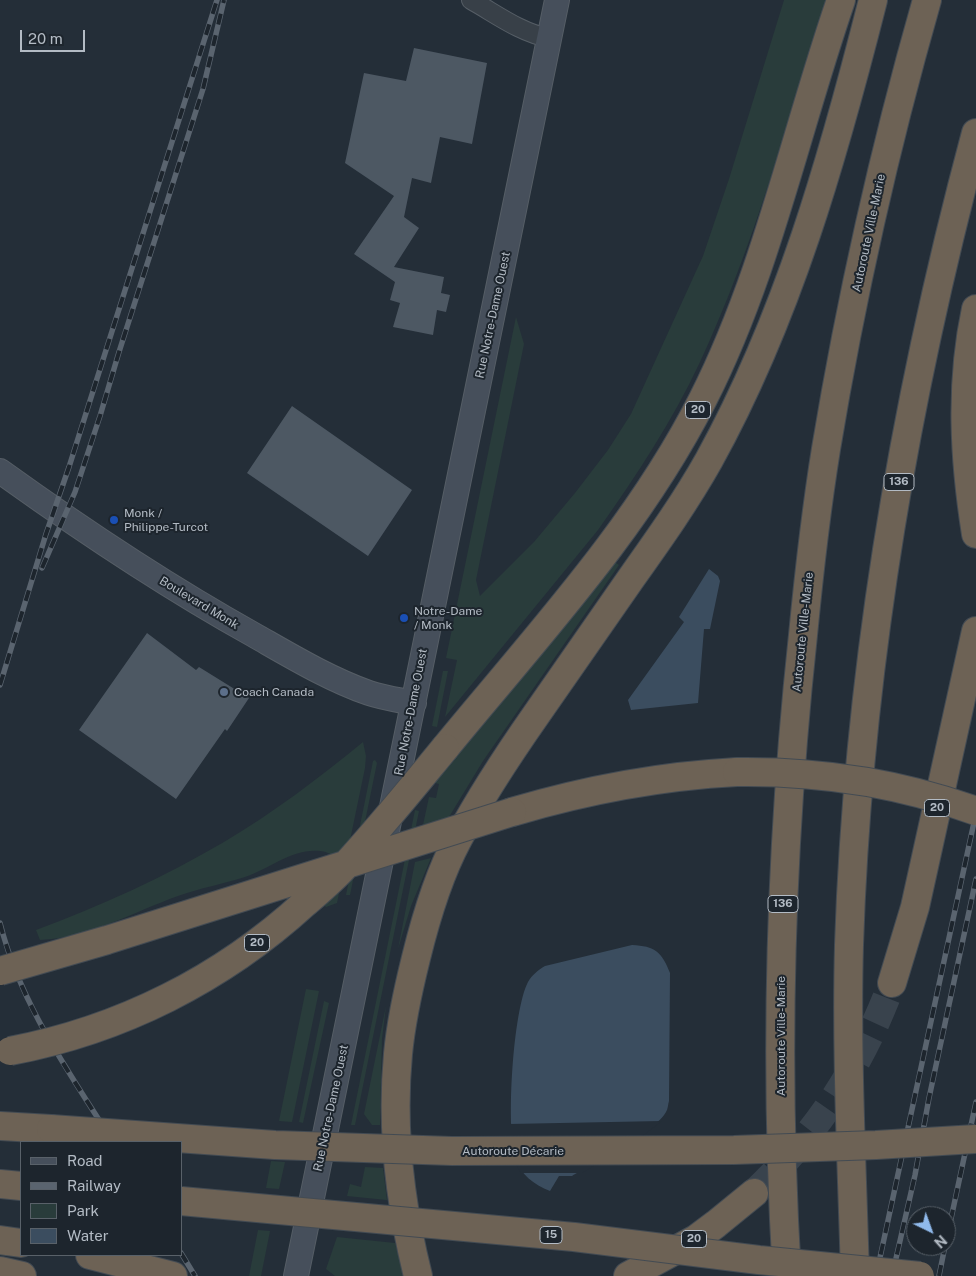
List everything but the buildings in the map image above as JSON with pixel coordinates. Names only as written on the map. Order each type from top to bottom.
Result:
[{"type":"highway","name":"20","points":[[5,1052],[64,1039],[140,1012],[175,995],[246,952],[294,913],[343,868],[445,748],[600,559],[647,495],[688,429],[721,362],[755,275],[841,0]]},
{"type":"highway","points":[[418,1276],[402,1192],[396,1122],[396,1079],[403,1016],[411,977],[420,941],[442,873],[464,828],[498,772],[693,489],[745,389],[780,309],[808,228],[872,0]]},
{"type":"highway","name":"Autoroute Ville-Marie","points":[[787,1276],[782,1196],[780,1014],[787,817],[803,628],[826,449],[843,360],[879,187],[927,0]]},
{"type":"highway","name":"136","points":[[855,1266],[849,1032],[850,944],[858,805],[866,716],[882,582],[910,419],[948,243],[976,133]]},
{"type":"highway","points":[[976,309],[966,375],[965,427],[967,472],[976,534]]},
{"type":"highway","name":"20","points":[[892,983],[915,907],[976,631]]},
{"type":"highway","points":[[0,971],[107,940],[552,800],[666,777],[737,772],[780,772],[850,779],[921,794],[976,810]]},
{"type":"highway","name":"Autoroute Décarie","points":[[0,1126],[275,1145],[452,1151],[734,1150],[858,1146],[976,1139]]},
{"type":"highway","points":[[0,1184],[20,1186]]},
{"type":"highway","name":"20","points":[[628,1276],[696,1238],[754,1193]]},
{"type":"highway","name":"15","points":[[182,1201],[574,1237],[759,1260],[920,1276]]},
{"type":"highway","points":[[0,1240],[20,1243]]},
{"type":"highway","points":[[94,1256],[173,1276]]},
{"type":"highway","points":[[0,1271],[22,1276]]},
{"type":"main road","name":"Rue Notre-Dame Ouest","points":[[296,1276],[556,0]]},
{"type":"main road","name":"Boulevard Monk","points":[[0,471],[116,552],[234,624],[317,670],[351,686],[376,695],[414,703]]},
{"type":"street","points":[[471,0],[527,32],[549,38]]},
{"type":"green space","points":[[784,0],[826,0],[754,228],[700,362],[678,406],[653,448],[598,530],[445,717],[457,660],[446,658],[516,317],[524,344],[476,580],[480,596],[534,542],[575,493],[608,450],[631,414],[703,256],[729,179]]},
{"type":"green space","points":[[612,560],[619,565],[483,761],[449,817],[423,825],[429,797],[436,798],[439,784],[431,782]]},
{"type":"green space","points":[[443,671],[448,671],[437,727],[432,726]]},
{"type":"green space","points":[[363,742],[366,756],[365,768],[337,903],[326,907],[324,905],[334,856],[324,851],[310,851],[281,860],[245,877],[178,896],[76,935],[40,940],[36,930],[108,901],[155,879],[242,831],[295,795]]},
{"type":"green space","points":[[375,760],[377,763],[350,895],[346,895],[373,761]]},
{"type":"green space","points":[[415,810],[419,811],[355,1125],[351,1125]]},
{"type":"green space","points":[[431,858],[411,906],[398,949],[415,862]]},
{"type":"green space","points":[[306,989],[319,991],[292,1122],[279,1121]]},
{"type":"green space","points":[[324,1001],[329,1003],[303,1123],[299,1122]]},
{"type":"green space","points":[[386,1006],[382,1039],[380,1125],[372,1125],[364,1114]]},
{"type":"green space","points":[[271,1161],[285,1162],[279,1189],[266,1188]]},
{"type":"green space","points":[[365,1167],[383,1168],[387,1200],[347,1196],[350,1184],[361,1187]]},
{"type":"green space","points":[[258,1230],[270,1231],[261,1276],[249,1276]]},
{"type":"green space","points":[[337,1237],[395,1243],[404,1276],[335,1276],[326,1269]]},
{"type":"water","points":[[709,569],[718,576],[720,581],[710,629],[704,629],[698,703],[631,710],[628,700],[684,622],[679,617]]},
{"type":"water","points":[[632,945],[647,947],[657,951],[670,973],[669,1101],[666,1112],[660,1120],[623,1147],[572,1176],[559,1176],[550,1191],[538,1186],[520,1169],[512,1142],[512,1068],[518,1017],[523,996],[530,979],[545,966]]},
{"type":"pier","points":[[662,1121],[641,1137],[582,1173],[521,1173],[514,1161],[509,1138],[509,1124]]},
{"type":"tunnel","points":[[754,1193],[777,1170],[818,1122],[852,1070],[880,1013],[892,983]]},
{"type":"railway","points":[[0,685],[46,534],[217,0]]},
{"type":"railway","points":[[42,568],[75,492],[100,416],[203,89],[224,0]]},
{"type":"railway","points":[[876,1276],[976,813]]},
{"type":"railway","points":[[892,1276],[915,1175],[929,1098],[976,879]]},
{"type":"railway","points":[[0,923],[20,982],[33,1009],[63,1063],[112,1141]]},
{"type":"railway","points":[[954,1206],[976,1102]]},
{"type":"railway","points":[[182,1255],[195,1276]]},
{"type":"railway","points":[[939,1276],[943,1256]]},
{"type":"place","name":"Monk / Philippe-Turcot","points":[[114,520]]},
{"type":"place","name":"Notre-Dame / Monk","points":[[404,618]]},
{"type":"place","name":"Coach Canada","points":[[224,692]]}]
